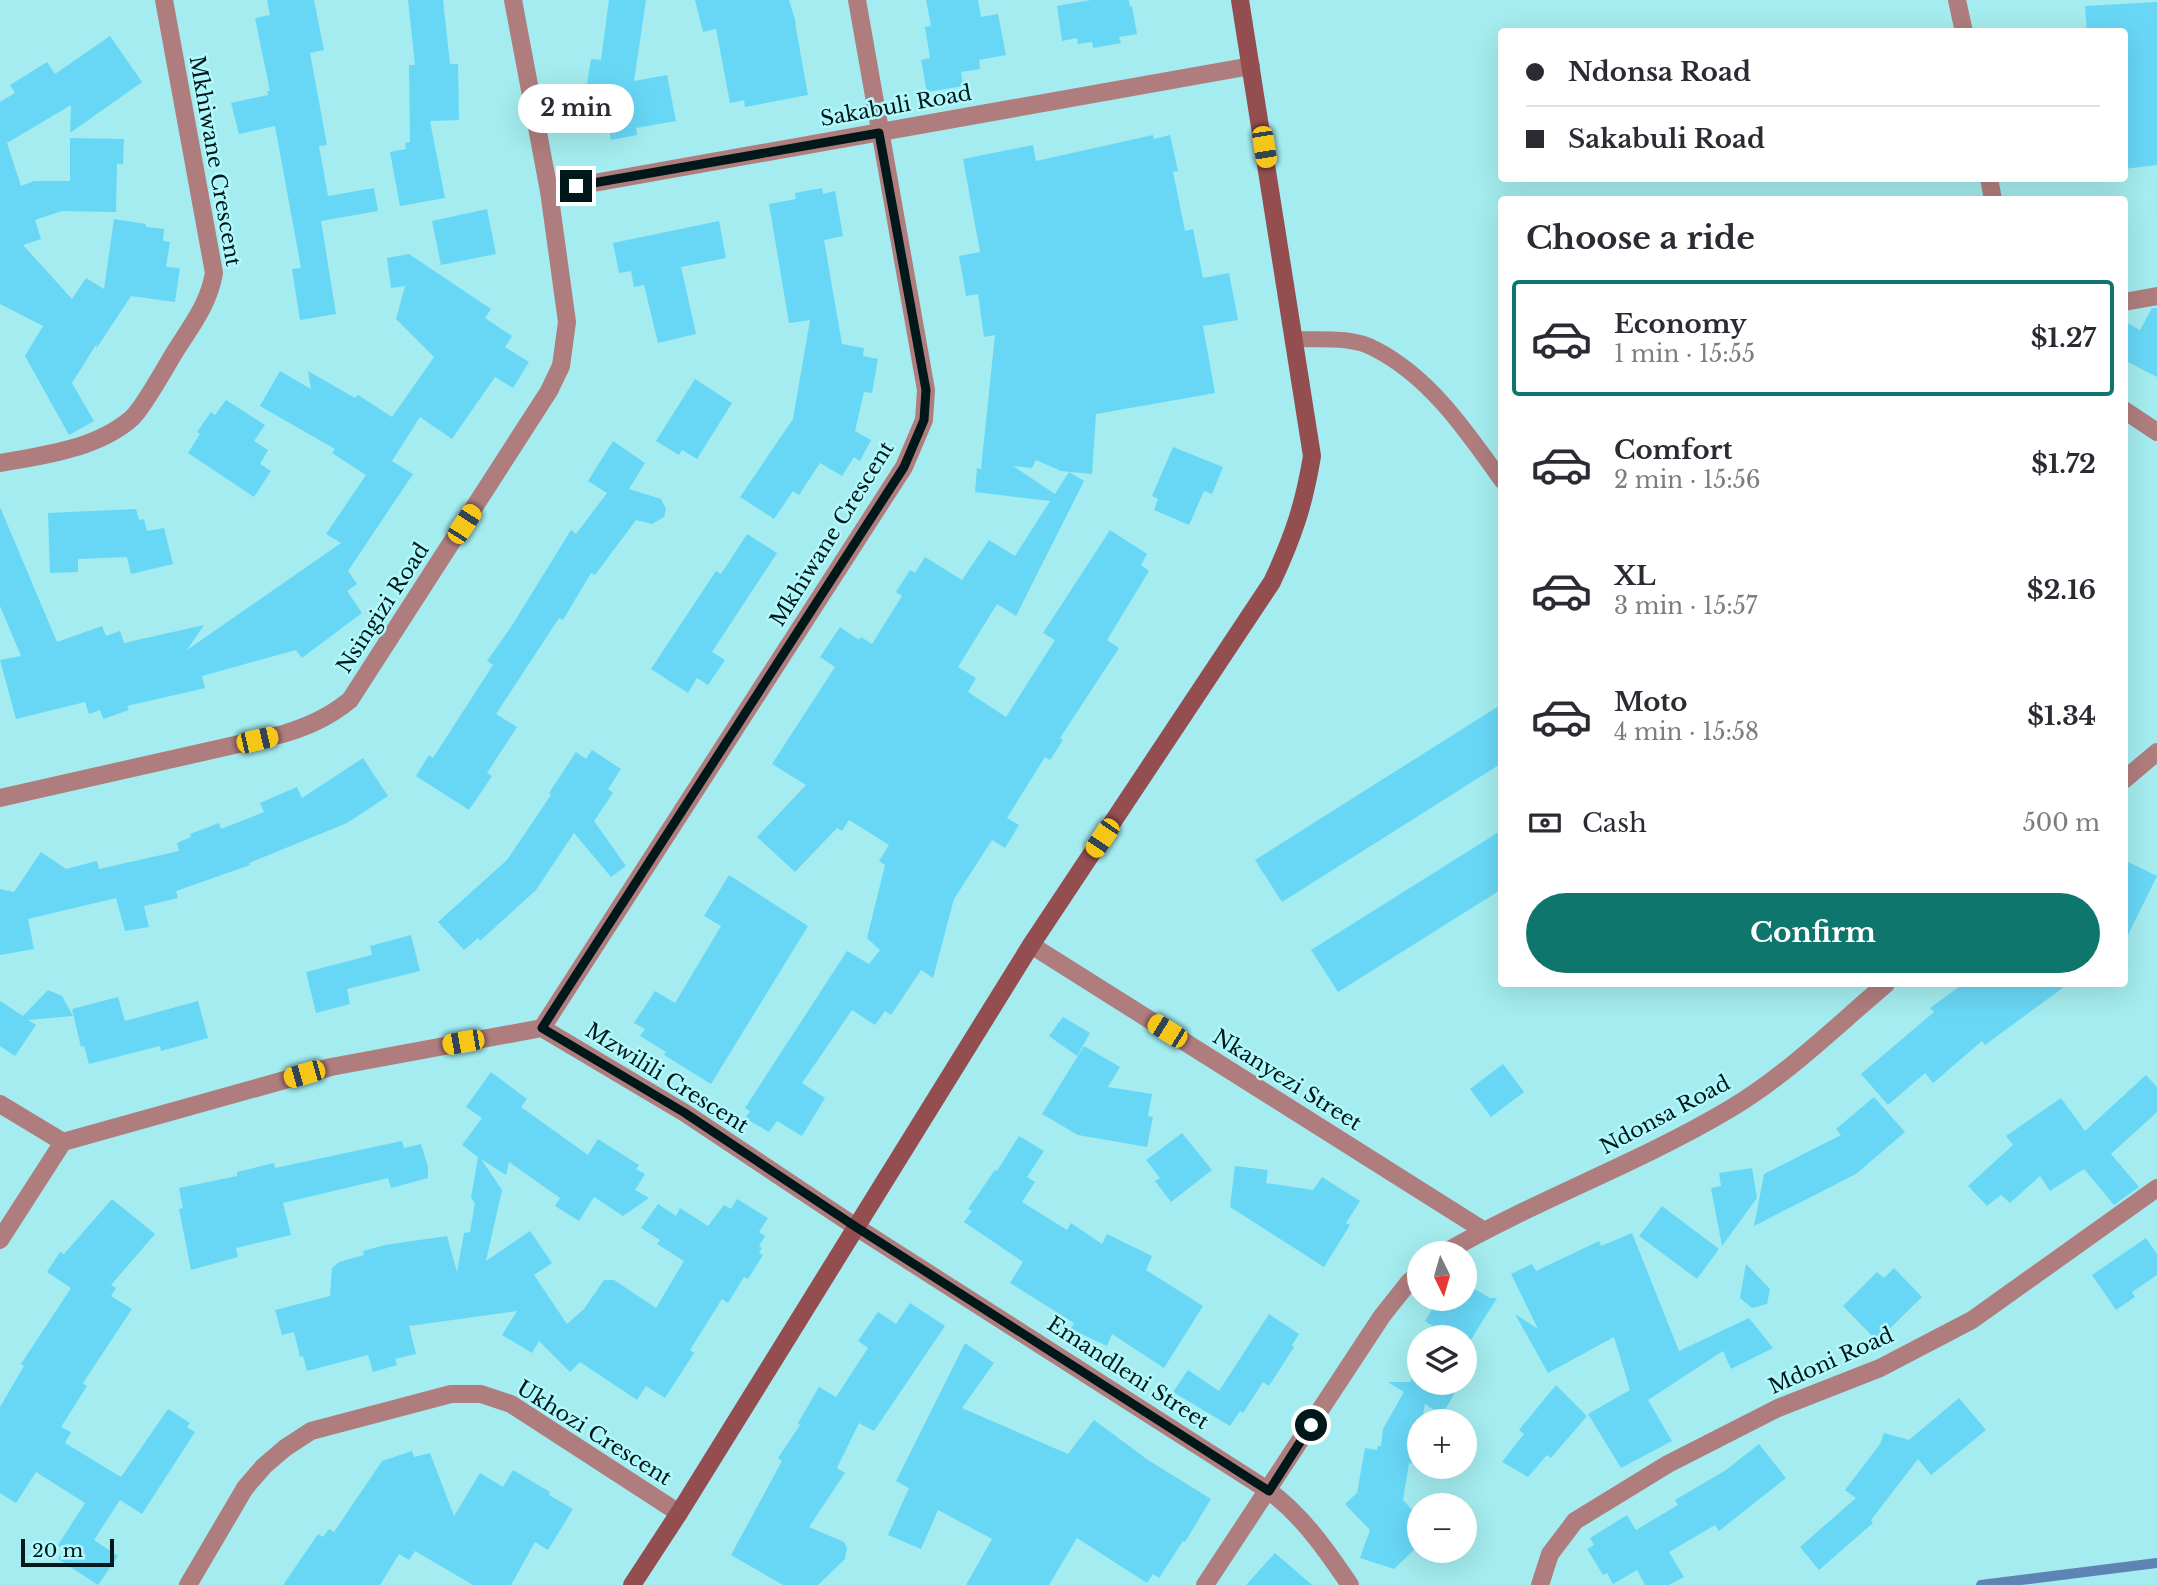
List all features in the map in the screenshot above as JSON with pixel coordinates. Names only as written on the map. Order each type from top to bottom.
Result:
[{"type":"street","name":"Mkhiwane Crescent","points":[[0,463],[52,454],[87,443],[134,417],[207,301],[214,273],[164,0]]},
{"type":"street","name":"Nsingizi Road","points":[[0,798],[283,734],[330,716],[350,700],[549,391],[561,366],[567,322],[549,191],[513,0]]},
{"type":"street","name":"Mkhiwane Crescent","points":[[542,1028],[904,467],[924,420],[926,390],[857,0]]},
{"type":"street","points":[[632,1585],[1031,945],[1272,582],[1291,542],[1305,498],[1312,456],[1240,0]]},
{"type":"street","points":[[1957,0],[1963,28]]},
{"type":"street","name":"Sakabuli Road","points":[[549,191],[1251,66]]},
{"type":"street","points":[[2128,301],[2157,296]]},
{"type":"street","points":[[2128,413],[2157,432]]},
{"type":"street","points":[[2128,777],[2157,752]]},
{"type":"street","name":"Nkanyezi Street","points":[[1031,945],[1483,1230]]},
{"type":"street","name":"Ndonsa Road","points":[[1464,1241],[1656,1149],[1730,1109],[1776,1077],[1882,987]]},
{"type":"street","points":[[0,1240],[62,1142],[331,1067],[542,1028]]},
{"type":"street","name":"Mzwilili Crescent","points":[[542,1028],[685,1113],[856,1227]]},
{"type":"street","points":[[0,1104],[62,1142]]},
{"type":"street","name":"Mdoni Road","points":[[1540,1585],[1550,1554],[1576,1521],[1680,1458],[1778,1408],[1880,1367],[1972,1320],[2157,1188]]},
{"type":"street","name":"Emandleni Street","points":[[856,1227],[1287,1504],[1331,1557],[1350,1585]]},
{"type":"street","points":[[1205,1585],[1382,1316],[1407,1285]]},
{"type":"street","name":"Ukhozi Crescent","points":[[188,1585],[245,1488],[264,1466],[285,1448],[311,1431],[451,1394],[481,1394],[511,1404],[679,1513]]},
{"type":"lane","points":[[1295,339],[1346,340],[1374,348],[1433,392],[1498,476]]},
{"type":"building","points":[[267,0],[314,0],[324,50],[310,53],[327,145],[319,146],[328,196],[374,188],[378,211],[321,221],[336,314],[300,320],[292,269],[301,268],[275,126],[239,134],[231,103],[268,95],[267,91],[270,91],[255,18],[270,15]]},
{"type":"building","points":[[408,0],[443,0],[450,64],[458,64],[459,120],[430,121],[445,198],[400,206],[390,152],[406,149],[405,143],[410,142],[409,65],[415,65]]},
{"type":"building","points":[[609,0],[646,0],[634,81],[667,75],[676,121],[636,128],[637,135],[611,140],[608,123],[595,126],[587,84],[591,59],[601,60]]},
{"type":"building","points":[[695,0],[789,0],[796,23],[808,95],[745,107],[744,100],[730,103],[716,29],[703,32]]},
{"type":"building","points":[[926,0],[978,0],[981,17],[998,14],[1006,55],[979,60],[980,69],[961,72],[963,86],[927,92],[921,60],[930,58],[925,27],[931,26]]},
{"type":"building","points":[[1091,0],[1129,0],[1137,34],[1119,37],[1121,43],[1093,48],[1092,42],[1078,44],[1077,38],[1062,41],[1057,6]]},
{"type":"building","points":[[2157,2],[2157,165],[2128,169],[2128,28],[2087,28],[2085,6]]},
{"type":"building","points":[[110,36],[142,82],[70,133],[71,105],[7,143],[21,186],[34,181],[70,181],[70,138],[124,139],[123,164],[117,164],[116,212],[62,211],[35,220],[41,239],[23,245],[72,299],[86,278],[104,289],[114,219],[164,229],[163,241],[170,242],[166,267],[180,268],[175,302],[131,296],[96,349],[97,343],[72,383],[94,421],[69,435],[25,356],[43,326],[0,304],[0,102],[15,93],[10,85],[47,62],[55,74]]},
{"type":"building","points":[[1153,135],[1154,139],[1170,135],[1178,171],[1173,172],[1185,231],[1193,229],[1203,278],[1229,273],[1238,320],[1203,326],[1215,393],[1096,414],[1092,474],[1061,471],[1036,460],[1032,468],[1013,466],[1055,494],[1069,472],[1084,481],[1016,616],[997,604],[958,667],[976,678],[968,692],[1006,717],[1055,640],[1043,633],[1110,530],[1147,554],[1141,565],[1149,571],[1107,640],[1119,648],[1060,738],[1063,740],[1050,760],[1045,757],[1007,818],[1019,825],[1005,848],[992,840],[954,899],[933,978],[921,970],[891,1015],[885,1011],[875,1025],[852,1010],[802,1083],[825,1098],[802,1136],[777,1121],[769,1132],[745,1118],[750,1111],[745,1108],[847,951],[869,964],[880,950],[867,938],[885,865],[879,861],[889,845],[849,820],[842,831],[837,828],[795,872],[757,837],[806,785],[772,764],[835,667],[820,657],[840,627],[859,640],[861,637],[872,644],[902,596],[896,592],[910,570],[915,573],[925,557],[962,580],[989,540],[1015,556],[1050,501],[975,492],[977,468],[981,469],[995,335],[984,337],[978,294],[966,296],[959,256],[980,252],[963,159],[1033,145],[1036,161]]},
{"type":"building","points":[[822,188],[823,194],[835,191],[843,236],[824,240],[842,344],[864,348],[863,356],[878,359],[872,393],[864,392],[855,431],[871,440],[860,461],[854,457],[842,476],[820,463],[799,495],[793,491],[774,519],[740,497],[793,419],[810,320],[789,323],[769,204],[796,199],[795,193]]},
{"type":"building","points":[[487,209],[496,254],[441,265],[432,221]]},
{"type":"building","points":[[719,221],[726,258],[681,267],[696,334],[658,343],[644,285],[634,287],[631,271],[619,273],[613,243]]},
{"type":"building","points":[[409,254],[491,309],[485,318],[512,336],[505,347],[529,362],[513,388],[495,377],[452,439],[420,417],[392,461],[413,474],[348,571],[357,584],[347,591],[362,613],[302,658],[296,650],[202,676],[205,688],[127,706],[129,710],[103,719],[100,710],[89,714],[85,702],[16,719],[0,660],[21,656],[0,606],[0,507],[57,642],[102,626],[106,636],[120,631],[124,643],[204,625],[187,650],[341,543],[326,534],[366,475],[332,453],[335,449],[260,406],[280,371],[311,389],[308,371],[355,398],[358,395],[392,417],[434,357],[396,319],[405,286],[391,288],[387,258]]},
{"type":"building","points":[[2152,308],[2157,308],[2157,377],[2128,362],[2128,323],[2140,330]]},
{"type":"building","points":[[695,379],[732,403],[697,459],[682,450],[679,455],[656,441]]},
{"type":"building","points":[[226,400],[265,425],[254,441],[268,450],[260,464],[271,471],[254,497],[188,453],[200,434],[197,432],[211,412],[215,415]]},
{"type":"building","points":[[613,441],[645,463],[629,489],[661,499],[666,509],[664,517],[652,524],[636,520],[595,575],[591,573],[563,620],[559,618],[496,714],[517,727],[487,773],[492,776],[469,810],[416,776],[429,755],[433,758],[493,665],[487,661],[571,530],[576,534],[607,493],[588,481]]},
{"type":"building","points":[[1173,447],[1223,467],[1212,494],[1204,491],[1189,525],[1154,510],[1158,499],[1152,496]]},
{"type":"building","points":[[136,509],[139,520],[144,519],[147,531],[164,528],[173,564],[131,574],[127,557],[78,559],[78,572],[50,573],[48,513]]},
{"type":"building","points":[[747,534],[777,553],[712,652],[725,660],[708,685],[697,678],[688,693],[651,669],[716,571],[721,574]]},
{"type":"building","points":[[1498,707],[1498,766],[1282,902],[1255,860]]},
{"type":"building","points":[[592,750],[621,769],[608,789],[613,793],[594,821],[626,866],[611,877],[574,833],[536,890],[480,941],[478,938],[464,950],[438,922],[507,860],[576,752],[586,759]]},
{"type":"building","points":[[363,758],[388,796],[347,823],[249,863],[250,865],[176,891],[178,898],[144,906],[149,927],[125,931],[116,898],[28,919],[34,949],[0,955],[0,889],[14,892],[41,852],[66,869],[97,861],[99,869],[179,851],[177,843],[191,837],[190,834],[219,823],[221,829],[264,812],[260,803],[297,787],[302,798]]},
{"type":"building","points":[[1498,833],[1498,892],[1338,992],[1311,950]]},
{"type":"building","points":[[2128,862],[2157,876],[2128,935]]},
{"type":"building","points":[[729,875],[808,926],[711,1084],[664,1055],[666,1052],[640,1036],[645,1029],[634,1023],[655,991],[675,1003],[721,926],[704,916]]},
{"type":"building","points":[[411,935],[420,971],[347,989],[350,1004],[316,1013],[306,972],[372,955],[370,946]]},
{"type":"building","points":[[1959,987],[2064,987],[1985,1045],[1982,1041],[1933,1083],[1925,1073],[1888,1105],[1861,1074],[1934,1012],[1930,1008]]},
{"type":"building","points":[[48,990],[62,996],[73,1016],[28,1020],[36,1025],[15,1056],[0,1046],[0,1001],[23,1016]]},
{"type":"building","points":[[118,997],[125,1021],[198,1001],[208,1038],[161,1051],[160,1046],[89,1064],[84,1046],[81,1047],[72,1009]]},
{"type":"building","points":[[1063,1017],[1090,1033],[1077,1056],[1049,1036]]},
{"type":"building","points":[[1084,1046],[1120,1067],[1108,1087],[1152,1094],[1148,1116],[1153,1117],[1147,1147],[1078,1135],[1042,1114]]},
{"type":"building","points":[[1503,1064],[1524,1092],[1491,1117],[1470,1089]]},
{"type":"building","points":[[491,1072],[527,1099],[521,1107],[588,1155],[598,1139],[639,1165],[636,1169],[645,1174],[635,1190],[649,1198],[623,1216],[594,1197],[579,1221],[555,1206],[560,1198],[509,1162],[506,1175],[481,1159],[502,1190],[486,1261],[530,1231],[552,1263],[534,1275],[567,1324],[584,1309],[604,1280],[614,1280],[656,1308],[684,1261],[657,1244],[660,1240],[641,1228],[658,1204],[676,1216],[680,1208],[708,1226],[724,1205],[731,1209],[737,1199],[768,1218],[759,1232],[765,1236],[759,1246],[762,1248],[759,1253],[763,1255],[748,1279],[744,1277],[728,1303],[722,1299],[690,1350],[694,1353],[665,1398],[646,1386],[637,1400],[580,1362],[570,1372],[539,1341],[532,1353],[502,1335],[517,1311],[409,1326],[416,1354],[395,1359],[397,1365],[373,1372],[368,1355],[307,1371],[303,1356],[300,1357],[294,1332],[282,1335],[275,1310],[330,1296],[332,1268],[339,1262],[364,1255],[363,1251],[447,1236],[457,1272],[464,1233],[470,1232],[475,1203],[471,1198],[478,1157],[462,1145],[482,1118],[466,1107]]},
{"type":"building","points":[[2146,1075],[2157,1087],[2157,1112],[2111,1154],[2139,1187],[2114,1205],[2084,1169],[2050,1191],[2040,1176],[2010,1203],[2001,1195],[1987,1206],[1968,1186],[2013,1145],[2006,1136],[2061,1098],[2085,1131]]},
{"type":"building","points":[[1874,1097],[1905,1132],[1856,1174],[1754,1226],[1764,1174],[1841,1135],[1836,1129]]},
{"type":"building","points":[[1182,1133],[1212,1170],[1171,1202],[1155,1181],[1160,1178],[1146,1160]]},
{"type":"building","points":[[1019,1136],[1044,1151],[1027,1177],[1035,1182],[1022,1202],[1067,1230],[1071,1223],[1102,1244],[1107,1234],[1152,1256],[1146,1270],[1203,1306],[1164,1368],[1112,1334],[1107,1346],[1071,1329],[1074,1323],[1010,1283],[1023,1262],[964,1222],[972,1211],[968,1209]]},
{"type":"building","points":[[402,1141],[404,1148],[421,1144],[428,1167],[428,1178],[391,1188],[388,1178],[283,1203],[291,1235],[236,1248],[238,1257],[191,1270],[179,1209],[183,1208],[179,1188],[237,1176],[237,1172],[274,1163],[275,1168]]},
{"type":"building","points":[[1235,1166],[1268,1170],[1266,1183],[1313,1190],[1322,1177],[1360,1201],[1346,1223],[1350,1225],[1324,1267],[1230,1207]]},
{"type":"building","points":[[1752,1168],[1757,1198],[1722,1246],[1711,1188],[1721,1186],[1719,1173]]},
{"type":"building","points":[[112,1199],[155,1234],[111,1285],[116,1288],[111,1296],[132,1309],[83,1383],[87,1386],[61,1427],[71,1432],[65,1443],[121,1477],[168,1409],[190,1423],[187,1427],[195,1432],[142,1514],[120,1500],[94,1540],[118,1556],[98,1585],[58,1559],[65,1550],[58,1545],[85,1503],[36,1472],[16,1503],[0,1493],[0,1407],[24,1366],[21,1364],[71,1288],[47,1272],[60,1252],[64,1254]]},
{"type":"building","points":[[1662,1206],[1719,1249],[1697,1279],[1639,1236]]},
{"type":"building","points":[[1632,1233],[1679,1351],[1749,1318],[1773,1348],[1731,1369],[1723,1351],[1648,1400],[1672,1441],[1621,1468],[1588,1414],[1630,1390],[1614,1337],[1548,1373],[1515,1314],[1538,1329],[1511,1274],[1532,1264],[1536,1271],[1599,1241],[1601,1246]]},
{"type":"building","points":[[2146,1238],[2157,1254],[2157,1275],[2132,1292],[2135,1297],[2116,1310],[2092,1275]]},
{"type":"building","points":[[1746,1264],[1770,1289],[1767,1304],[1752,1308],[1740,1298]]},
{"type":"building","points":[[1894,1268],[1922,1297],[1877,1341],[1843,1306],[1877,1272],[1884,1278]]},
{"type":"building","points":[[1477,1290],[1490,1298],[1497,1298],[1477,1330],[1477,1325],[1431,1325],[1425,1321],[1431,1311],[1477,1311]]},
{"type":"building","points":[[910,1303],[945,1326],[874,1431],[859,1423],[837,1468],[845,1473],[809,1527],[844,1542],[847,1548],[845,1559],[818,1585],[783,1585],[731,1555],[782,1461],[778,1458],[800,1425],[798,1423],[819,1387],[836,1397],[868,1348],[858,1341],[878,1312],[896,1324]]},
{"type":"building","points":[[1269,1314],[1299,1334],[1292,1345],[1294,1347],[1269,1386],[1263,1382],[1243,1413],[1240,1411],[1230,1426],[1173,1392],[1188,1370],[1219,1391]]},
{"type":"building","points":[[965,1343],[994,1363],[962,1408],[1068,1454],[1094,1420],[1148,1460],[1211,1499],[1159,1578],[1153,1574],[1147,1583],[1077,1538],[1049,1585],[966,1585],[992,1539],[938,1510],[921,1549],[888,1535],[909,1488],[896,1481]]},
{"type":"building","points":[[1388,1382],[1407,1382],[1407,1395],[1454,1395],[1445,1409],[1433,1409],[1425,1404],[1424,1409],[1407,1409],[1407,1475],[1403,1500],[1407,1504],[1407,1557],[1394,1569],[1360,1558],[1370,1530],[1345,1504],[1357,1493],[1365,1448],[1377,1450],[1378,1446],[1381,1446],[1383,1429],[1404,1392]]},
{"type":"building","points":[[1556,1385],[1587,1416],[1551,1458],[1547,1455],[1528,1477],[1502,1462],[1524,1434],[1519,1430]]},
{"type":"building","points":[[1959,1398],[1986,1430],[1931,1475],[1918,1459],[1871,1520],[1873,1523],[1819,1570],[1800,1547],[1856,1498],[1845,1490],[1880,1444],[1884,1433],[1909,1440]]},
{"type":"building","points":[[1759,1444],[1786,1478],[1719,1531],[1715,1525],[1669,1552],[1684,1577],[1669,1585],[1645,1585],[1637,1570],[1613,1584],[1607,1573],[1603,1575],[1587,1549],[1594,1545],[1590,1538],[1627,1515],[1636,1530],[1678,1505],[1675,1500],[1726,1470]]},
{"type":"building","points":[[412,1451],[414,1457],[430,1453],[454,1516],[480,1473],[503,1487],[513,1470],[573,1509],[548,1550],[535,1542],[511,1585],[473,1585],[415,1551],[409,1560],[399,1554],[380,1585],[283,1585],[318,1534],[323,1537],[329,1529],[334,1532],[382,1461]]},
{"type":"building","points":[[1275,1553],[1312,1585],[1246,1585]]},
{"type":"waterway","points":[[1981,1585],[2157,1563]]},
{"type":"route","points":[[576,186],[879,133],[926,390],[924,420],[904,467],[542,1028],[685,1113],[856,1227],[1269,1491],[1311,1425]]}]
